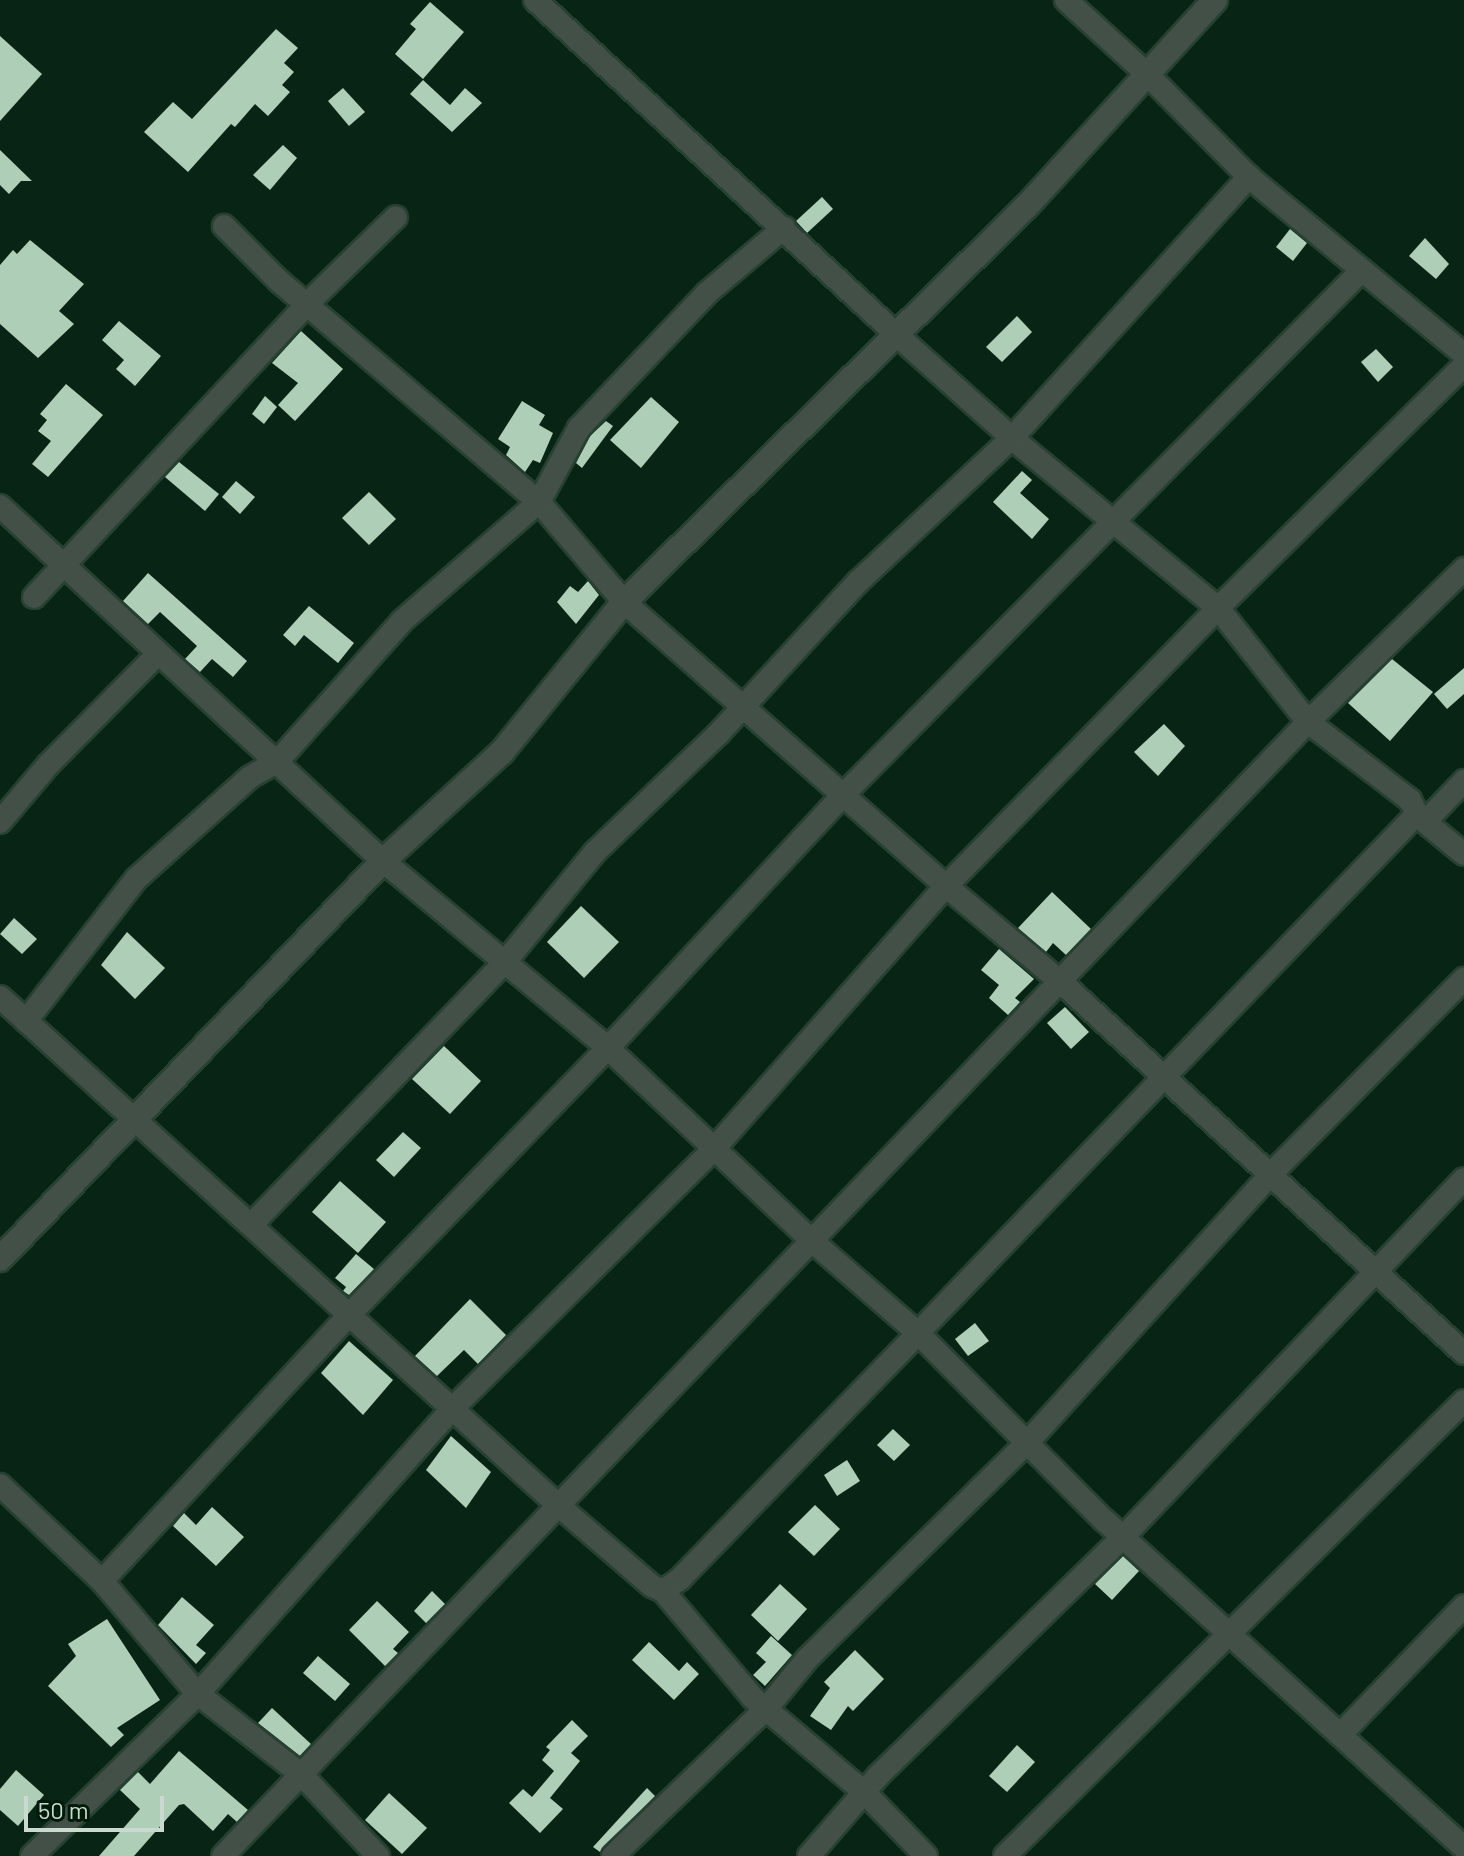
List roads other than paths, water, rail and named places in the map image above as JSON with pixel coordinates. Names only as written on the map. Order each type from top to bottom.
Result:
[{"type":"street","points":[[535,0],[1012,438],[1218,608],[1308,722],[1410,800],[1421,818],[1464,854]]},
{"type":"street","points":[[1066,0],[1147,74],[1249,177],[1464,354]]},
{"type":"street","points":[[0,1259],[383,861],[502,752],[624,602],[1026,207],[1215,0]]},
{"type":"street","points":[[252,1224],[505,962],[595,852],[743,706],[858,582],[1012,438],[1249,177]]},
{"type":"street","points":[[34,597],[307,304],[396,217]]},
{"type":"street","points":[[224,226],[307,304],[539,502],[624,602],[946,886],[1062,983],[1464,1353]]},
{"type":"street","points":[[26,1021],[136,879],[250,777],[277,762],[402,621],[539,502],[579,428],[707,293],[784,228]]},
{"type":"street","points":[[102,1581],[350,1314],[608,1048],[843,795],[1362,270]]},
{"type":"street","points":[[32,1856],[198,1694],[453,1408],[713,1150],[946,886],[1218,608],[1464,365]]},
{"type":"street","points":[[0,506],[383,861],[608,1048],[713,1150],[918,1333],[1123,1537],[1464,1848]]},
{"type":"street","points":[[223,1856],[1062,983],[1308,722],[1464,569]]},
{"type":"street","points":[[0,822],[48,765],[158,654]]},
{"type":"street","points":[[663,1591],[680,1579],[1162,1077],[1421,818],[1464,781]]},
{"type":"street","points":[[613,1856],[766,1709],[808,1658],[1027,1443],[1270,1175],[1464,979]]},
{"type":"street","points":[[0,997],[559,1506],[652,1586],[663,1591],[766,1709],[864,1792],[926,1856]]},
{"type":"street","points":[[809,1856],[864,1792],[1123,1537],[1464,1179]]},
{"type":"street","points":[[1005,1856],[1464,1401]]},
{"type":"street","points":[[0,1485],[102,1581],[198,1694],[302,1775],[378,1856]]},
{"type":"street","points":[[1340,1735],[1464,1606]]}]
